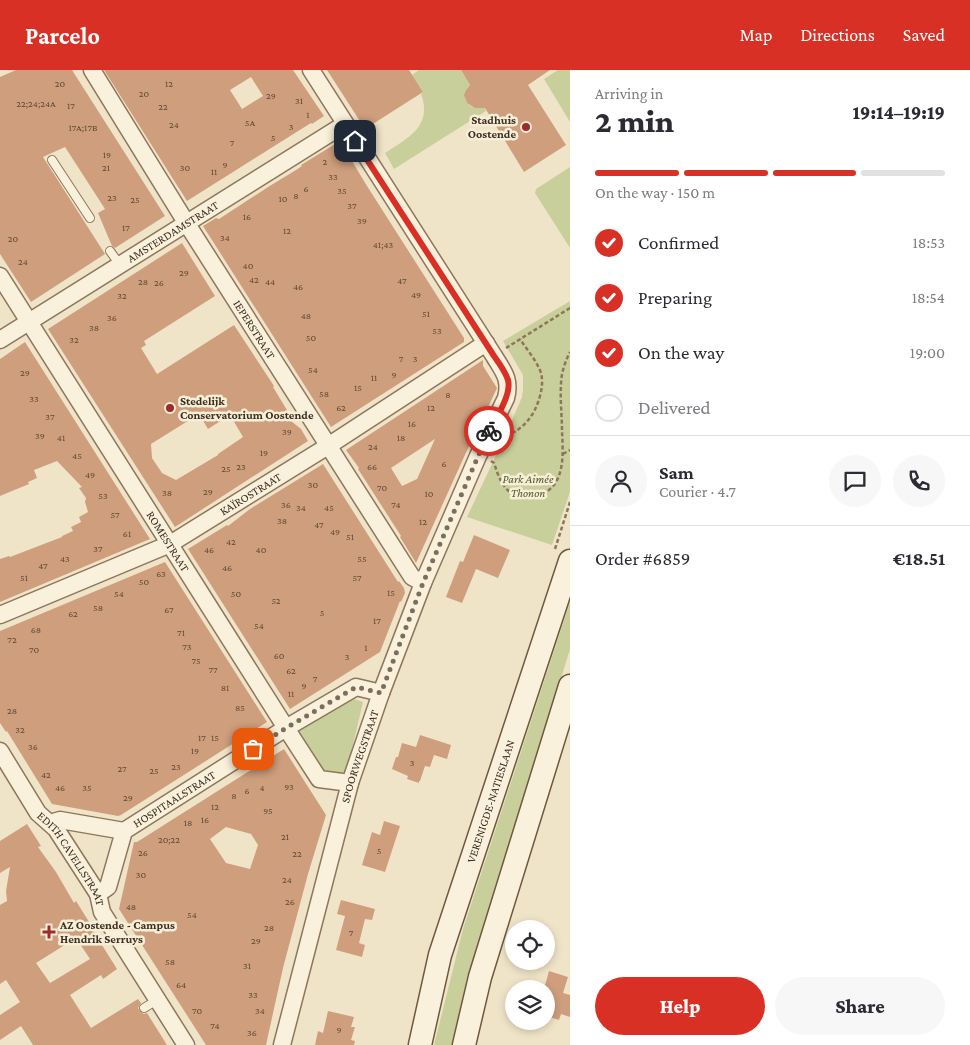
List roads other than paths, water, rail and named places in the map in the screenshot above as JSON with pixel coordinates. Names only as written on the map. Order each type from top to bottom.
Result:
[{"type":"main road","name":"VERENIGDE-NATIESLAAN","points":[[420,1045],[440,955],[570,561]]},
{"type":"main road","points":[[464,1045],[480,977],[570,686]]},
{"type":"street","name":"IEPERSTRAAT","points":[[92,70],[186,224],[412,577],[423,583]]},
{"type":"street","name":"SPOORWEGSTRAAT","points":[[282,1045],[350,783],[381,693],[423,583],[509,388],[508,380],[490,349],[311,70]]},
{"type":"street","name":"AMSTERDAMSTRAAT","points":[[0,340],[344,124]]},
{"type":"street","name":"ROMESTRAAT","points":[[0,276],[319,779],[350,783]]},
{"type":"street","name":"KAÏROSTRAAT","points":[[0,615],[170,544],[490,349]]},
{"type":"street","name":"HOSPITAALSTRAAT","points":[[98,894],[108,887],[124,831],[286,728],[356,687],[381,693]]},
{"type":"street","name":"EDITH CAVELLSTRAAT","points":[[0,751],[38,813],[56,830],[98,894],[102,912],[151,1004],[186,1045]]},
{"type":"street","name":"HOSPITAALSTRAAT","points":[[50,823],[60,820],[124,831]]},
{"type":"lane","points":[[52,160],[90,218]]},
{"type":"lane","points":[[110,251],[120,265]]},
{"type":"place","name":"Stadhuis Oostende","points":[[526,127]]},
{"type":"place","name":"Stedelijk Conservatorium Oostende","points":[[170,408]]},
{"type":"place","name":"AZ Oostende - Campus Hendrik Serruys","points":[[49,932]]},
{"type":"park label","name":"Park Aimée Thonon","points":[[528,486]]}]
